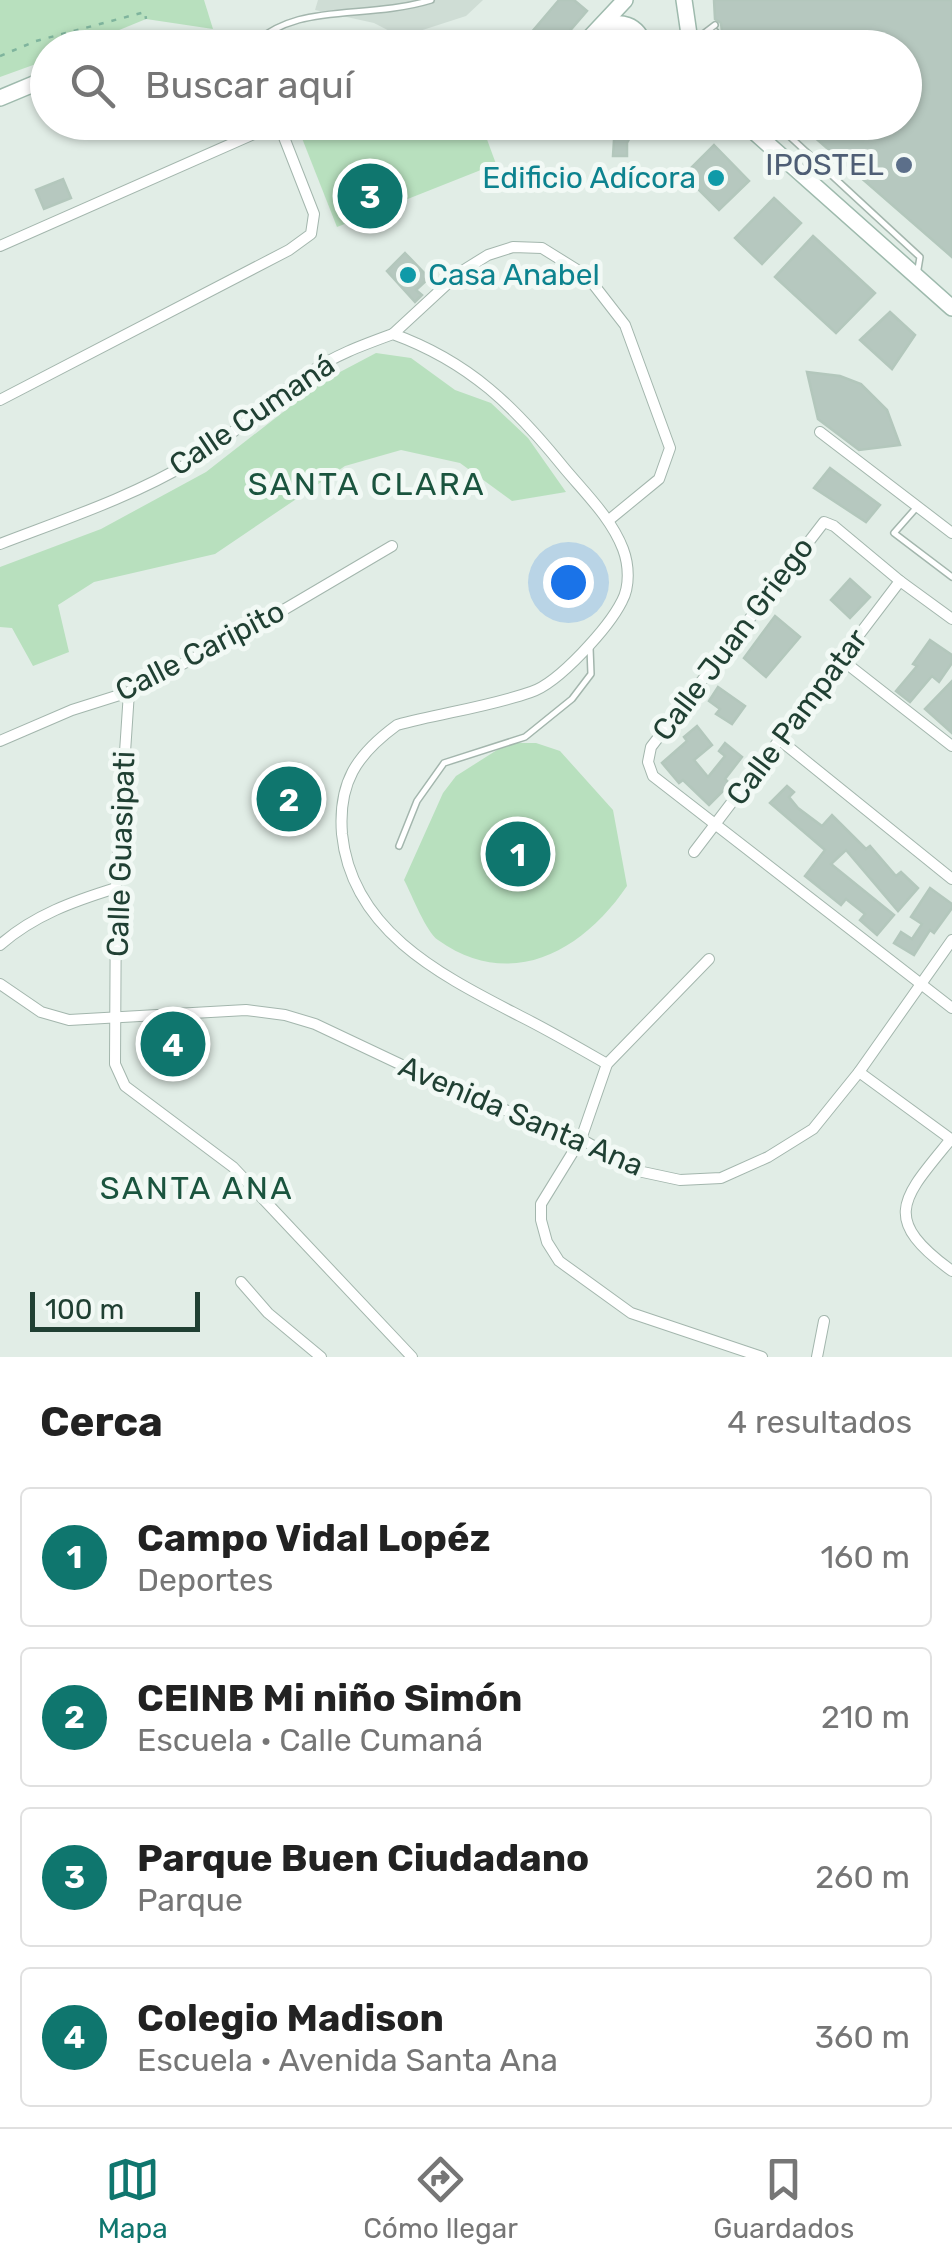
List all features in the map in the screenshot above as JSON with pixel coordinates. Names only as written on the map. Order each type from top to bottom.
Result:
[{"type":"main road","points":[[599,30],[625,0]]},
{"type":"main road","points":[[684,0],[690,30]]},
{"type":"main road","points":[[599,30],[616,23],[628,24],[636,30]]},
{"type":"main road","points":[[0,98],[30,86]]},
{"type":"main road","points":[[763,140],[952,308]]},
{"type":"main road","points":[[922,280],[952,292]]},
{"type":"street","points":[[0,246],[240,140]]},
{"type":"street","points":[[0,400],[288,250],[311,234],[314,214],[286,140]]},
{"type":"street","points":[[608,1064],[447,979],[413,955],[384,928],[359,892],[344,849],[344,786],[365,753],[397,725],[536,691],[590,645],[622,601],[628,574],[624,551],[609,520],[506,400],[462,368],[393,334],[459,272],[488,255],[513,247],[542,248],[587,276],[625,325],[670,448],[659,478],[609,520]]},
{"type":"street","name":"Calle Cumaná","points":[[0,544],[136,491],[242,427],[307,374],[350,349],[393,334]]},
{"type":"street","points":[[820,432],[952,533]]},
{"type":"street","name":"Calle Juan Griego","points":[[715,824],[652,776],[648,762],[651,748],[746,621],[824,522],[900,581]]},
{"type":"street","name":"Calle Caripito","points":[[0,741],[72,710],[129,692],[278,614],[392,546]]},
{"type":"street","points":[[900,581],[952,619]]},
{"type":"street","name":"Calle Pampatar","points":[[694,852],[900,581]]},
{"type":"street","points":[[842,660],[952,746]]},
{"type":"street","name":"Calle Guasipati","points":[[129,692],[116,888],[117,1016],[113,1056],[125,1086],[233,1166],[412,1357]]},
{"type":"street","points":[[781,741],[952,878]]},
{"type":"street","points":[[715,824],[952,1008]]},
{"type":"street","points":[[0,945],[46,914],[116,888]]},
{"type":"street","name":"Avenida Santa Ana","points":[[0,984],[42,1012],[69,1020],[246,1010],[285,1015],[315,1024],[461,1093],[580,1139],[638,1171],[680,1180],[721,1178],[768,1157],[813,1129],[859,1072],[952,940]]},
{"type":"street","points":[[708,960],[608,1064],[580,1139],[541,1204],[540,1220],[559,1261],[632,1313],[762,1357]]},
{"type":"street","points":[[859,1072],[951,1140],[921,1175],[906,1202],[904,1220],[912,1238],[952,1271]]},
{"type":"street","points":[[241,1282],[268,1313],[320,1357]]},
{"type":"street","points":[[816,1357],[824,1320]]},
{"type":"lane","points":[[345,3],[378,6],[430,0]]},
{"type":"lane","points":[[260,30],[271,21]]},
{"type":"lane","points":[[710,30],[716,28]]},
{"type":"lane","points":[[794,140],[920,257],[922,280]]},
{"type":"lane","points":[[820,193],[835,176]]},
{"type":"lane","points":[[916,508],[894,534],[952,576]]},
{"type":"lane","points":[[399,846],[416,801],[444,763],[525,737],[572,700],[591,674],[590,645]]},
{"type":"path","points":[[80,30],[145,12],[146,20]]},
{"type":"path","points":[[0,56],[30,44]]},
{"type":"shaded area","points":[[318,0],[483,0],[466,16],[423,30],[388,30],[374,23],[315,10]]},
{"type":"green space","points":[[0,0],[204,0],[213,29],[146,19],[119,30],[30,30],[30,66],[0,77]]},
{"type":"green space","points":[[303,140],[487,140],[496,164],[337,227]]},
{"type":"green space","points":[[376,353],[411,358],[455,390],[491,403],[528,438],[566,492],[512,501],[460,463],[401,450],[345,466],[215,554],[94,582],[58,605],[69,652],[33,666],[12,628],[0,627],[0,567],[101,529],[206,472],[323,381]]},
{"type":"green space","points":[[508,743],[536,743],[560,751],[613,810],[627,886],[589,929],[567,945],[518,963],[492,963],[465,955],[433,936],[404,880],[443,793],[456,776]]},
{"type":"building","points":[[559,0],[574,0],[587,11],[571,30],[533,30]]},
{"type":"building","points":[[714,0],[952,0],[952,257],[818,140],[922,140],[922,30],[722,30],[721,23],[715,19]]},
{"type":"building","points":[[614,140],[629,140],[627,156],[613,156]]},
{"type":"building","name":"Edificio Adícora","points":[[714,145],[749,181],[719,210],[684,175]]},
{"type":"building","points":[[63,179],[71,198],[44,209],[36,190]]},
{"type":"building","points":[[774,198],[801,223],[762,264],[735,238]]},
{"type":"building","points":[[813,236],[875,293],[836,333],[775,277]]},
{"type":"building","name":"Casa Anabel","points":[[405,253],[429,278],[416,290],[422,295],[415,302],[387,271]]},
{"type":"building","points":[[890,312],[915,335],[892,369],[860,340]]},
{"type":"building","points":[[807,372],[840,376],[861,384],[887,410],[900,445],[859,450],[818,419]]},
{"type":"building","points":[[830,468],[880,505],[866,522],[814,488]]},
{"type":"building","points":[[850,579],[870,597],[850,618],[831,600]]},
{"type":"building","points":[[775,616],[800,637],[766,677],[744,658]]},
{"type":"building","points":[[930,640],[952,655],[952,663],[939,682],[932,676],[910,702],[896,691],[917,666],[913,664]]},
{"type":"building","points":[[952,681],[952,733],[925,709]]},
{"type":"building","points":[[718,687],[745,706],[732,724],[716,714],[720,709],[709,701]]},
{"type":"building","points":[[697,726],[712,745],[694,760],[708,777],[725,756],[719,751],[725,743],[742,757],[725,779],[730,784],[709,805],[683,780],[679,783],[662,763],[687,741],[684,737]]},
{"type":"building","points":[[787,786],[794,792],[789,797],[798,808],[822,826],[832,815],[866,849],[870,846],[896,876],[901,872],[918,888],[898,911],[846,850],[831,864],[894,915],[877,935],[860,920],[865,914],[846,899],[841,905],[805,876],[825,850],[770,803]]},
{"type":"building","points":[[930,888],[952,908],[934,933],[930,930],[914,955],[894,943],[901,932],[912,939],[922,924],[911,917]]},
{"type":"place","name":"IPOSTEL","points":[[904,165]]},
{"type":"place","name":"Edificio Adícora","points":[[716,178]]},
{"type":"place","name":"Parque Buen Ciudadano","points":[[370,196]]},
{"type":"place","name":"Casa Anabel","points":[[408,275]]},
{"type":"place","name":"CEINB Mi niño Simón","points":[[289,799]]},
{"type":"place","name":"Campo Vidal Lopéz","points":[[518,854]]},
{"type":"place","name":"Colegio Madison","points":[[173,1044]]},
{"type":"district","name":"SANTA CLARA","points":[[367,484]]},
{"type":"district","name":"SANTA ANA","points":[[197,1188]]}]
